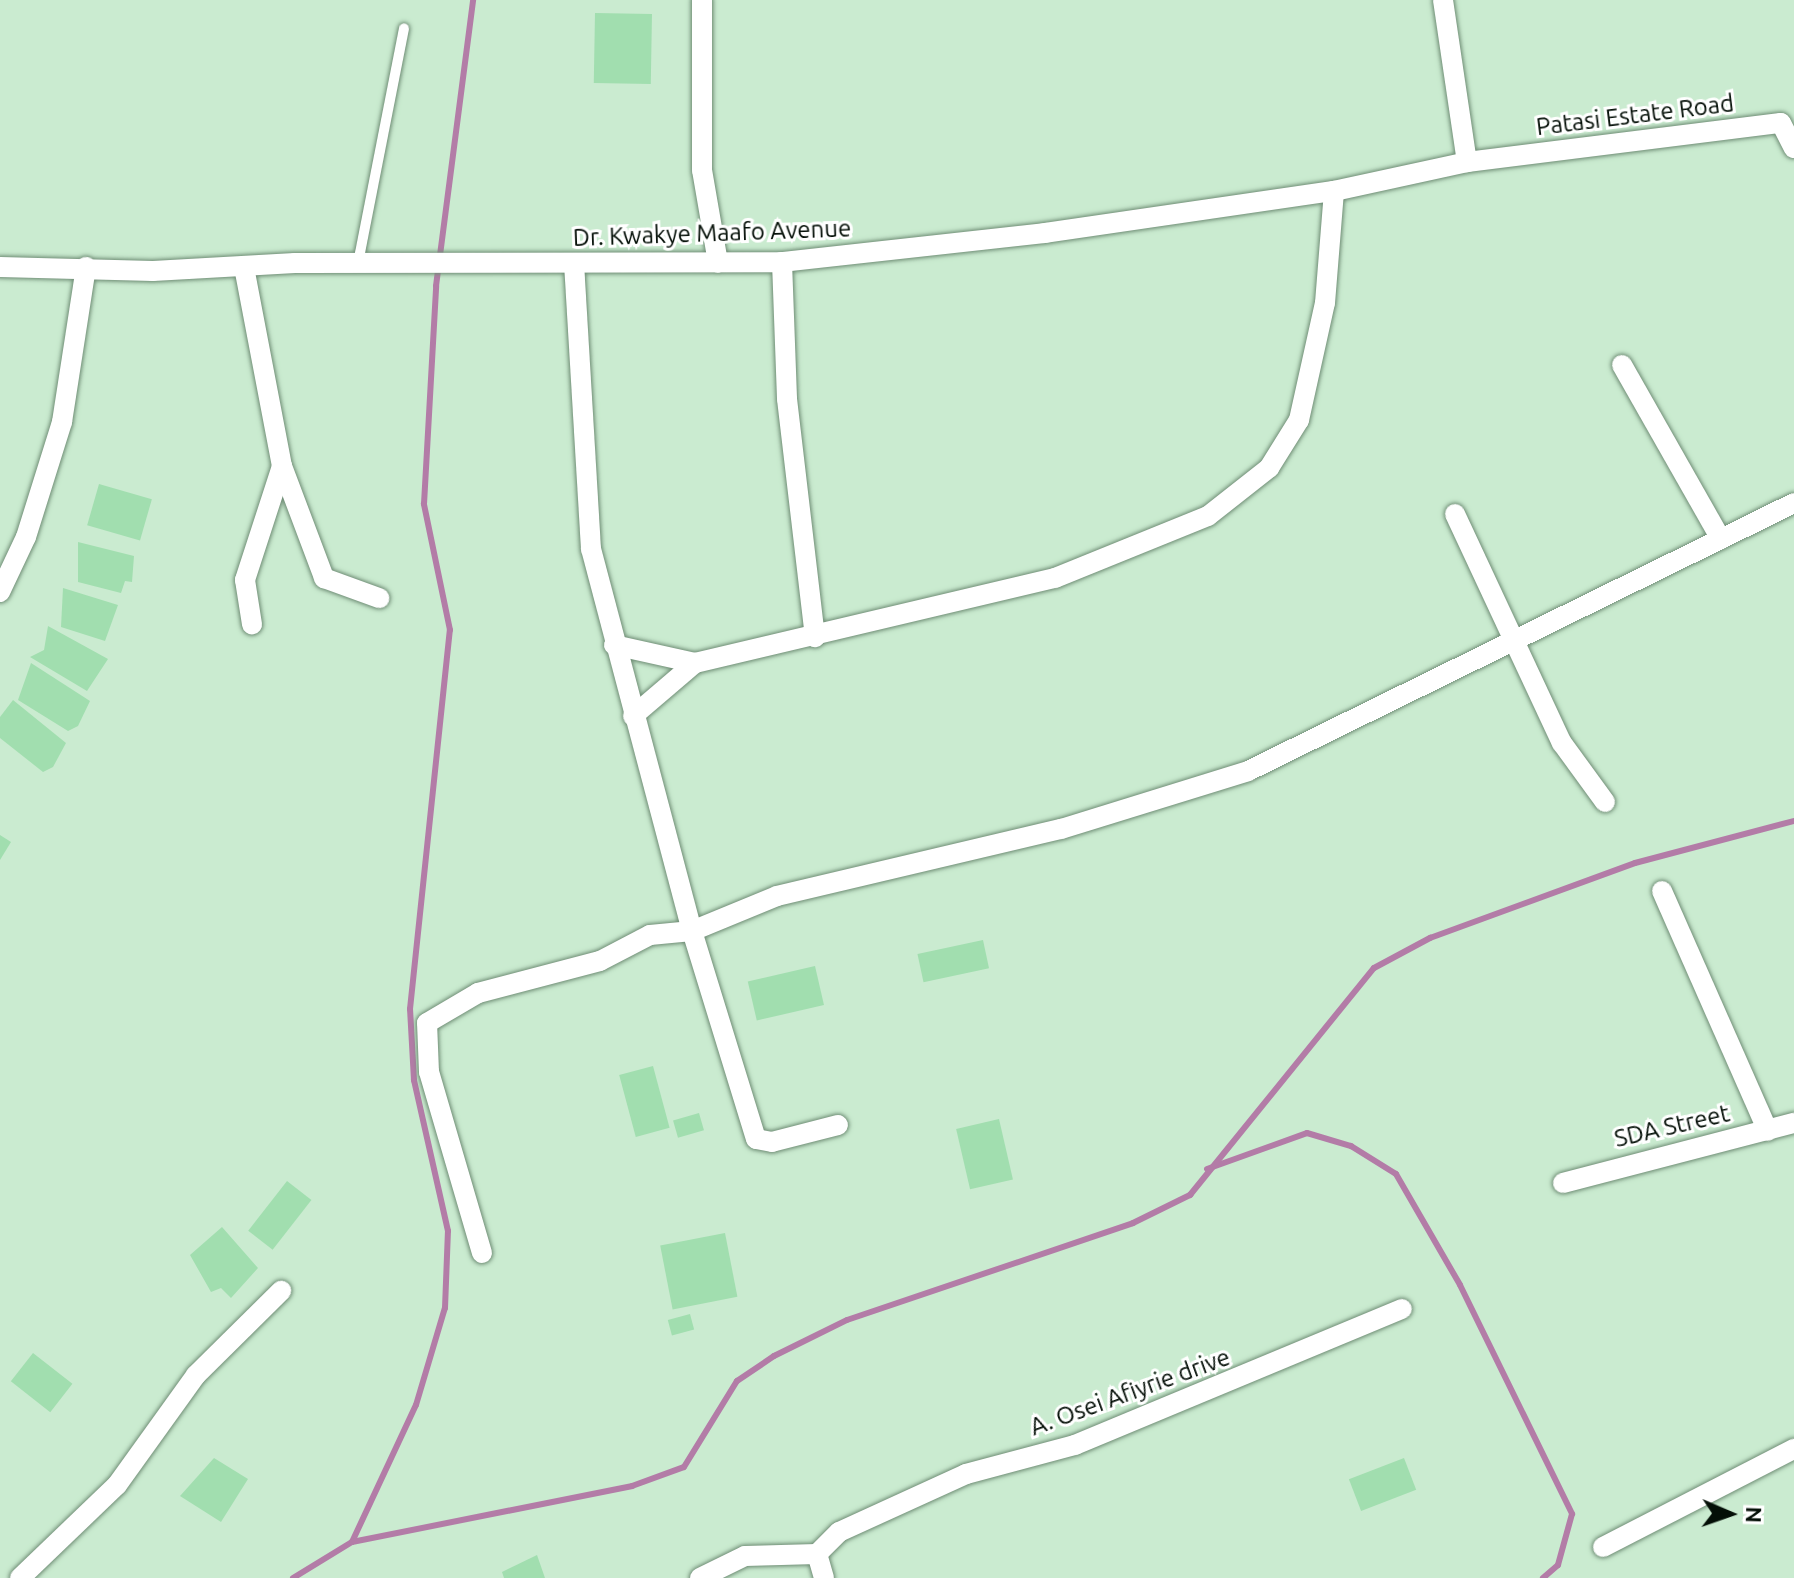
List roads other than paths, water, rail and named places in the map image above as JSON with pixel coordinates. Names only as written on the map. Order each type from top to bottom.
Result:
[{"type":"street","points":[[702,0],[702,170],[718,263]]},
{"type":"street","points":[[1443,0],[1467,162]]},
{"type":"street","name":"Patasi Estate Road","points":[[1467,162],[1788,121],[1794,148]]},
{"type":"street","name":"Dr. Kwakye Maafo Avenue","points":[[0,267],[782,262],[1334,191],[1467,162]]},
{"type":"street","points":[[614,645],[695,663],[815,637],[1105,562],[1161,541],[1249,489],[1283,450],[1306,398],[1325,303],[1334,191]]},
{"type":"street","points":[[782,262],[787,399],[815,637]]},
{"type":"street","points":[[574,265],[591,549],[692,931],[756,1139],[772,1142],[838,1125]]},
{"type":"street","points":[[0,592],[26,537],[62,422],[86,267]]},
{"type":"street","points":[[244,267],[282,466],[324,578],[379,598]]},
{"type":"street","points":[[1622,365],[1721,539]]},
{"type":"street","points":[[252,624],[245,580],[282,466]]},
{"type":"street","points":[[482,1253],[429,1072],[427,1023],[478,993],[600,961],[650,935],[692,931],[814,886],[1178,796],[1513,645],[1794,503]]},
{"type":"street","points":[[1455,514],[1513,645],[1562,743],[1605,802]]},
{"type":"street","points":[[633,716],[695,663]]},
{"type":"street","points":[[1662,891],[1768,1131]]},
{"type":"street","name":"SDA Street","points":[[1563,1183],[1637,1158],[1794,1123]]},
{"type":"street","points":[[20,1578],[117,1485],[196,1375],[281,1291]]},
{"type":"street","name":"A. Osei Afiyrie drive","points":[[817,1554],[839,1532],[966,1474],[1075,1445],[1402,1309]]},
{"type":"street","points":[[1603,1547],[1794,1449]]},
{"type":"street","points":[[700,1578],[745,1556],[817,1554],[824,1578]]},
{"type":"lane","points":[[358,263],[404,28]]},
{"type":"waterway","points":[[352,1542],[416,1405],[445,1308],[448,1231],[414,1080],[410,1009],[450,630],[424,504],[436,286],[473,0]]},
{"type":"waterway","points":[[293,1578],[352,1542],[632,1486],[684,1467],[737,1381],[774,1356],[847,1320],[1133,1223],[1190,1195],[1374,968],[1430,938],[1635,863],[1794,821]]},
{"type":"waterway","points":[[1207,1169],[1307,1133],[1351,1146],[1396,1174],[1460,1285],[1572,1514],[1558,1565],[1543,1578]]}]
